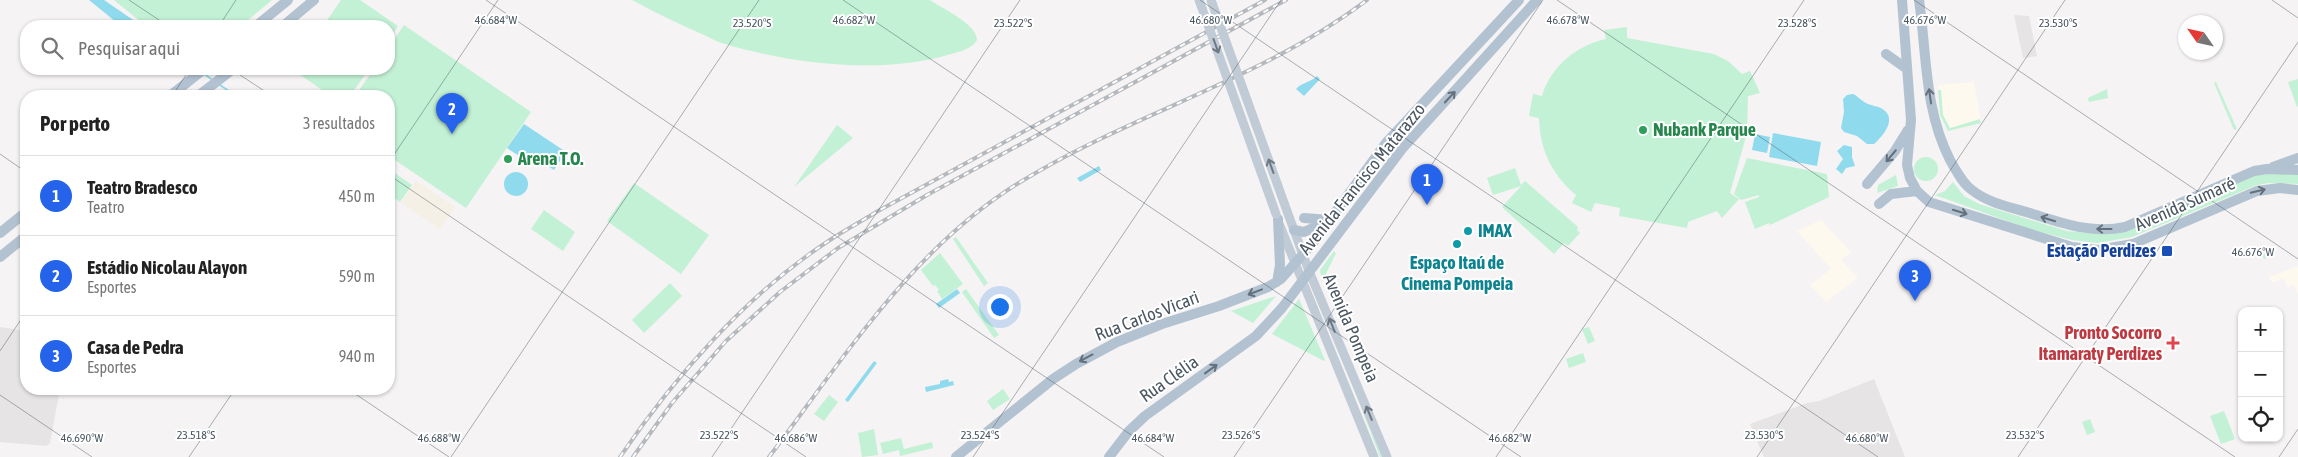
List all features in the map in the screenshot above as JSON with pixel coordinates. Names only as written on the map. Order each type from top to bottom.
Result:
[{"type":"main road","points":[[263,20],[288,0]]},
{"type":"main road","points":[[290,20],[314,0]]},
{"type":"main road","name":"Avenida Pompeia","points":[[1199,0],[1294,264],[1374,457]]},
{"type":"main road","name":"Avenida Pompeia","points":[[1211,0],[1309,271],[1387,457]]},
{"type":"main road","name":"Avenida Francisco Matarazzo","points":[[1294,264],[1303,255],[1386,143],[1519,0]]},
{"type":"main road","points":[[1520,20],[1530,0]]},
{"type":"main road","name":"Avenida Francisco Matarazzo","points":[[1256,336],[1282,308],[1402,149],[1537,0]]},
{"type":"main road","points":[[1879,204],[1885,197],[1891,194],[1917,191],[1910,178],[1907,157],[1911,124],[1902,0]]},
{"type":"main road","name":"Avenida Sumaré","points":[[1919,0],[1930,97],[1936,131],[1954,168],[1972,190],[1992,201],[2066,224],[2104,230],[2125,226],[2244,175],[2267,169],[2298,170]]},
{"type":"main road","points":[[1886,54],[1907,70]]},
{"type":"main road","points":[[178,90],[196,75]]},
{"type":"main road","points":[[206,90],[225,75]]},
{"type":"main road","points":[[1867,184],[1895,151],[1911,124]]},
{"type":"main road","points":[[2267,169],[2298,158]]},
{"type":"main road","name":"Avenida Sumaré","points":[[1917,191],[1929,202],[1947,208],[2072,247],[2098,250],[2133,244],[2257,191],[2274,188],[2298,190]]},
{"type":"main road","points":[[0,233],[20,217]]},
{"type":"main road","points":[[1277,217],[1280,264],[1277,282]]},
{"type":"main road","points":[[1304,218],[1329,220]]},
{"type":"main road","points":[[1294,230],[1304,232],[1320,226],[1329,220]]},
{"type":"main road","points":[[0,257],[20,241]]},
{"type":"main road","name":"Rua Carlos Vicari","points":[[956,457],[1056,377],[1109,346],[1162,324],[1219,306],[1277,282],[1294,264]]},
{"type":"main road","name":"Rua Clélia","points":[[1109,457],[1129,431],[1145,416],[1256,336]]},
{"type":"shaded area","points":[[2014,15],[2029,16],[2037,56],[2023,58]]},
{"type":"shaded area","points":[[1974,82],[1981,123],[1948,131],[1940,115],[1938,85]]},
{"type":"shaded area","points":[[1821,220],[1851,252],[1841,260],[1858,278],[1826,302],[1810,285],[1831,269],[1797,231]]},
{"type":"shaded area","points":[[2298,266],[2298,295],[2294,285],[2287,287],[2284,278],[2272,283],[2269,277]]},
{"type":"shaded area","points":[[0,327],[20,330],[20,395],[59,395],[50,443],[46,446],[0,442]]},
{"type":"shaded area","points":[[1874,379],[1905,457],[1764,457],[1750,424],[1807,403],[1819,401]]},
{"type":"green space","points":[[114,0],[272,0],[248,20],[139,20]]},
{"type":"green space","points":[[341,0],[360,0],[389,20],[327,20]]},
{"type":"green space","points":[[632,0],[930,0],[966,23],[976,34],[977,40],[969,48],[959,52],[897,64],[838,64],[808,61],[779,57],[722,43]]},
{"type":"green space","points":[[404,25],[531,112],[466,208],[395,160],[395,90],[359,90],[370,75],[395,75],[395,38]]},
{"type":"green space","name":"Nubank Parque","points":[[1627,27],[1627,38],[1714,54],[1728,61],[1742,74],[1750,71],[1760,93],[1748,96],[1747,133],[1730,193],[1739,199],[1722,218],[1717,211],[1688,222],[1687,228],[1619,216],[1620,208],[1595,203],[1591,212],[1572,203],[1576,195],[1560,178],[1549,160],[1542,140],[1539,118],[1529,116],[1533,94],[1542,96],[1551,76],[1575,52],[1585,46],[1606,39],[1604,30]]},
{"type":"green space","points":[[300,75],[365,75],[354,90],[322,90]]},
{"type":"green space","points":[[2298,79],[2298,106],[2297,107],[2288,82]]},
{"type":"green space","points":[[2216,82],[2237,129],[2234,130],[2214,83]]},
{"type":"green space","points":[[2107,89],[2108,98],[2089,102],[2088,98]]},
{"type":"green space","points":[[1938,90],[1941,90],[1943,115],[1950,128],[1980,119],[1981,123],[1948,131],[1940,115]]},
{"type":"green space","points":[[837,125],[853,138],[794,187]]},
{"type":"green space","points":[[1926,157],[1935,160],[1938,169],[1935,178],[1926,181],[1917,178],[1914,169],[1917,160]]},
{"type":"green space","points":[[1747,158],[1827,174],[1829,197],[1770,225],[1769,223],[1755,229],[1745,202],[1759,197],[1759,195],[1741,200],[1734,194]]},
{"type":"green space","points":[[1515,168],[1521,185],[1525,181],[1578,227],[1577,230],[1580,233],[1568,246],[1564,243],[1554,254],[1502,207],[1521,186],[1493,195],[1487,178]]},
{"type":"green space","points":[[395,173],[412,185],[400,202],[395,198]]},
{"type":"green space","points":[[2259,173],[2298,174],[2298,184],[2268,183],[2257,185],[2132,237],[2097,243],[2072,240],[2032,230],[1935,195],[1945,191],[1953,182],[1964,196],[1979,204],[2067,231],[2100,234]]},
{"type":"green space","points":[[1896,175],[1898,186],[1877,193],[1878,185]]},
{"type":"green space","points":[[634,183],[709,235],[681,274],[607,221]]},
{"type":"green space","points":[[544,210],[575,232],[563,251],[531,229]]},
{"type":"green space","points":[[956,237],[988,283],[984,286],[953,239]]},
{"type":"green space","points":[[2273,248],[2275,255],[2264,259],[2261,252]]},
{"type":"green space","points":[[1334,251],[1336,253],[1322,282],[1320,270]]},
{"type":"green space","points":[[940,253],[963,284],[942,299],[937,291],[939,290],[935,285],[933,286],[921,270]]},
{"type":"green space","points":[[670,283],[682,296],[644,333],[632,320]]},
{"type":"green space","points":[[966,289],[999,335],[994,338],[962,292]]},
{"type":"green space","points":[[1276,296],[1253,323],[1231,311]]},
{"type":"green space","points":[[1299,299],[1325,360],[1324,361],[1272,334]]},
{"type":"green space","points":[[1589,327],[1595,341],[1588,344],[1582,329]]},
{"type":"green space","points":[[1583,353],[1586,362],[1569,368],[1566,359]]},
{"type":"green space","points":[[1352,384],[1382,457],[1380,457]]},
{"type":"green space","points":[[1003,389],[1010,399],[993,410],[987,401]]},
{"type":"green space","points":[[829,395],[838,402],[824,421],[814,414]]},
{"type":"green space","points":[[2224,411],[2235,439],[2221,444],[2210,416]]},
{"type":"green space","points":[[2090,419],[2095,432],[2087,435],[2082,422]]},
{"type":"green space","points":[[874,429],[878,455],[862,457],[858,433]]},
{"type":"green space","points":[[901,438],[904,449],[932,442],[933,448],[900,456],[899,450],[883,454],[880,443]]},
{"type":"sand","points":[[416,181],[455,207],[440,229],[401,203]]},
{"type":"water","points":[[89,0],[104,0],[133,20],[114,20]]},
{"type":"water","points":[[1317,76],[1320,79],[1304,96],[1296,89],[1312,80]]},
{"type":"water","points":[[1853,94],[1888,114],[1889,123],[1887,128],[1874,144],[1867,144],[1857,136],[1844,132],[1841,128],[1844,112],[1843,99],[1847,95]]},
{"type":"water","points":[[524,124],[566,152],[554,170],[531,155],[527,161],[507,148]]},
{"type":"water","points":[[1773,133],[1821,142],[1817,166],[1769,157]]},
{"type":"water","points":[[1755,134],[1770,137],[1767,153],[1752,150]]},
{"type":"water","points":[[1844,145],[1852,147],[1852,157],[1855,166],[1846,168],[1842,174],[1836,169],[1843,159],[1837,151]]},
{"type":"water","points":[[1099,166],[1101,170],[1080,182],[1077,178]]},
{"type":"water","points":[[511,172],[521,172],[528,179],[528,189],[521,196],[511,196],[504,189],[504,179]]},
{"type":"water","points":[[957,289],[960,293],[939,308],[936,304]]},
{"type":"water","points":[[874,361],[877,363],[848,402],[845,400]]},
{"type":"water","points":[[948,379],[949,382],[953,381],[954,385],[926,392],[925,387],[940,384],[940,381]]},
{"type":"waterway","points":[[206,75],[214,81]]},
{"type":"waterway","points":[[220,85],[227,90]]},
{"type":"railway","points":[[620,457],[664,397],[714,338],[770,285],[799,262],[836,236],[878,211],[1265,0]]},
{"type":"railway","points":[[633,457],[672,403],[726,341],[780,292],[838,248],[927,195],[1286,0]]},
{"type":"railway","points":[[769,457],[883,307],[914,271],[947,238],[983,208],[1022,181],[1064,157],[1285,52],[1327,28],[1367,0]]},
{"type":"place","name":"Nubank Parque","points":[[1643,130]]},
{"type":"place","name":"Estádio Nicolau Alayon","points":[[452,134]]},
{"type":"place","name":"Arena T.O.","points":[[508,159]]},
{"type":"place","name":"Teatro Bradesco","points":[[1427,205]]},
{"type":"place","name":"IMAX","points":[[1468,231]]},
{"type":"place","name":"Espaço Itaú de Cinema Pompeia","points":[[1457,244]]},
{"type":"place","name":"Estação Perdizes","points":[[2167,251]]},
{"type":"place","name":"Casa de Pedra","points":[[1915,301]]},
{"type":"place","name":"Pronto Socorro Itamaraty Perdizes","points":[[2173,343]]}]
